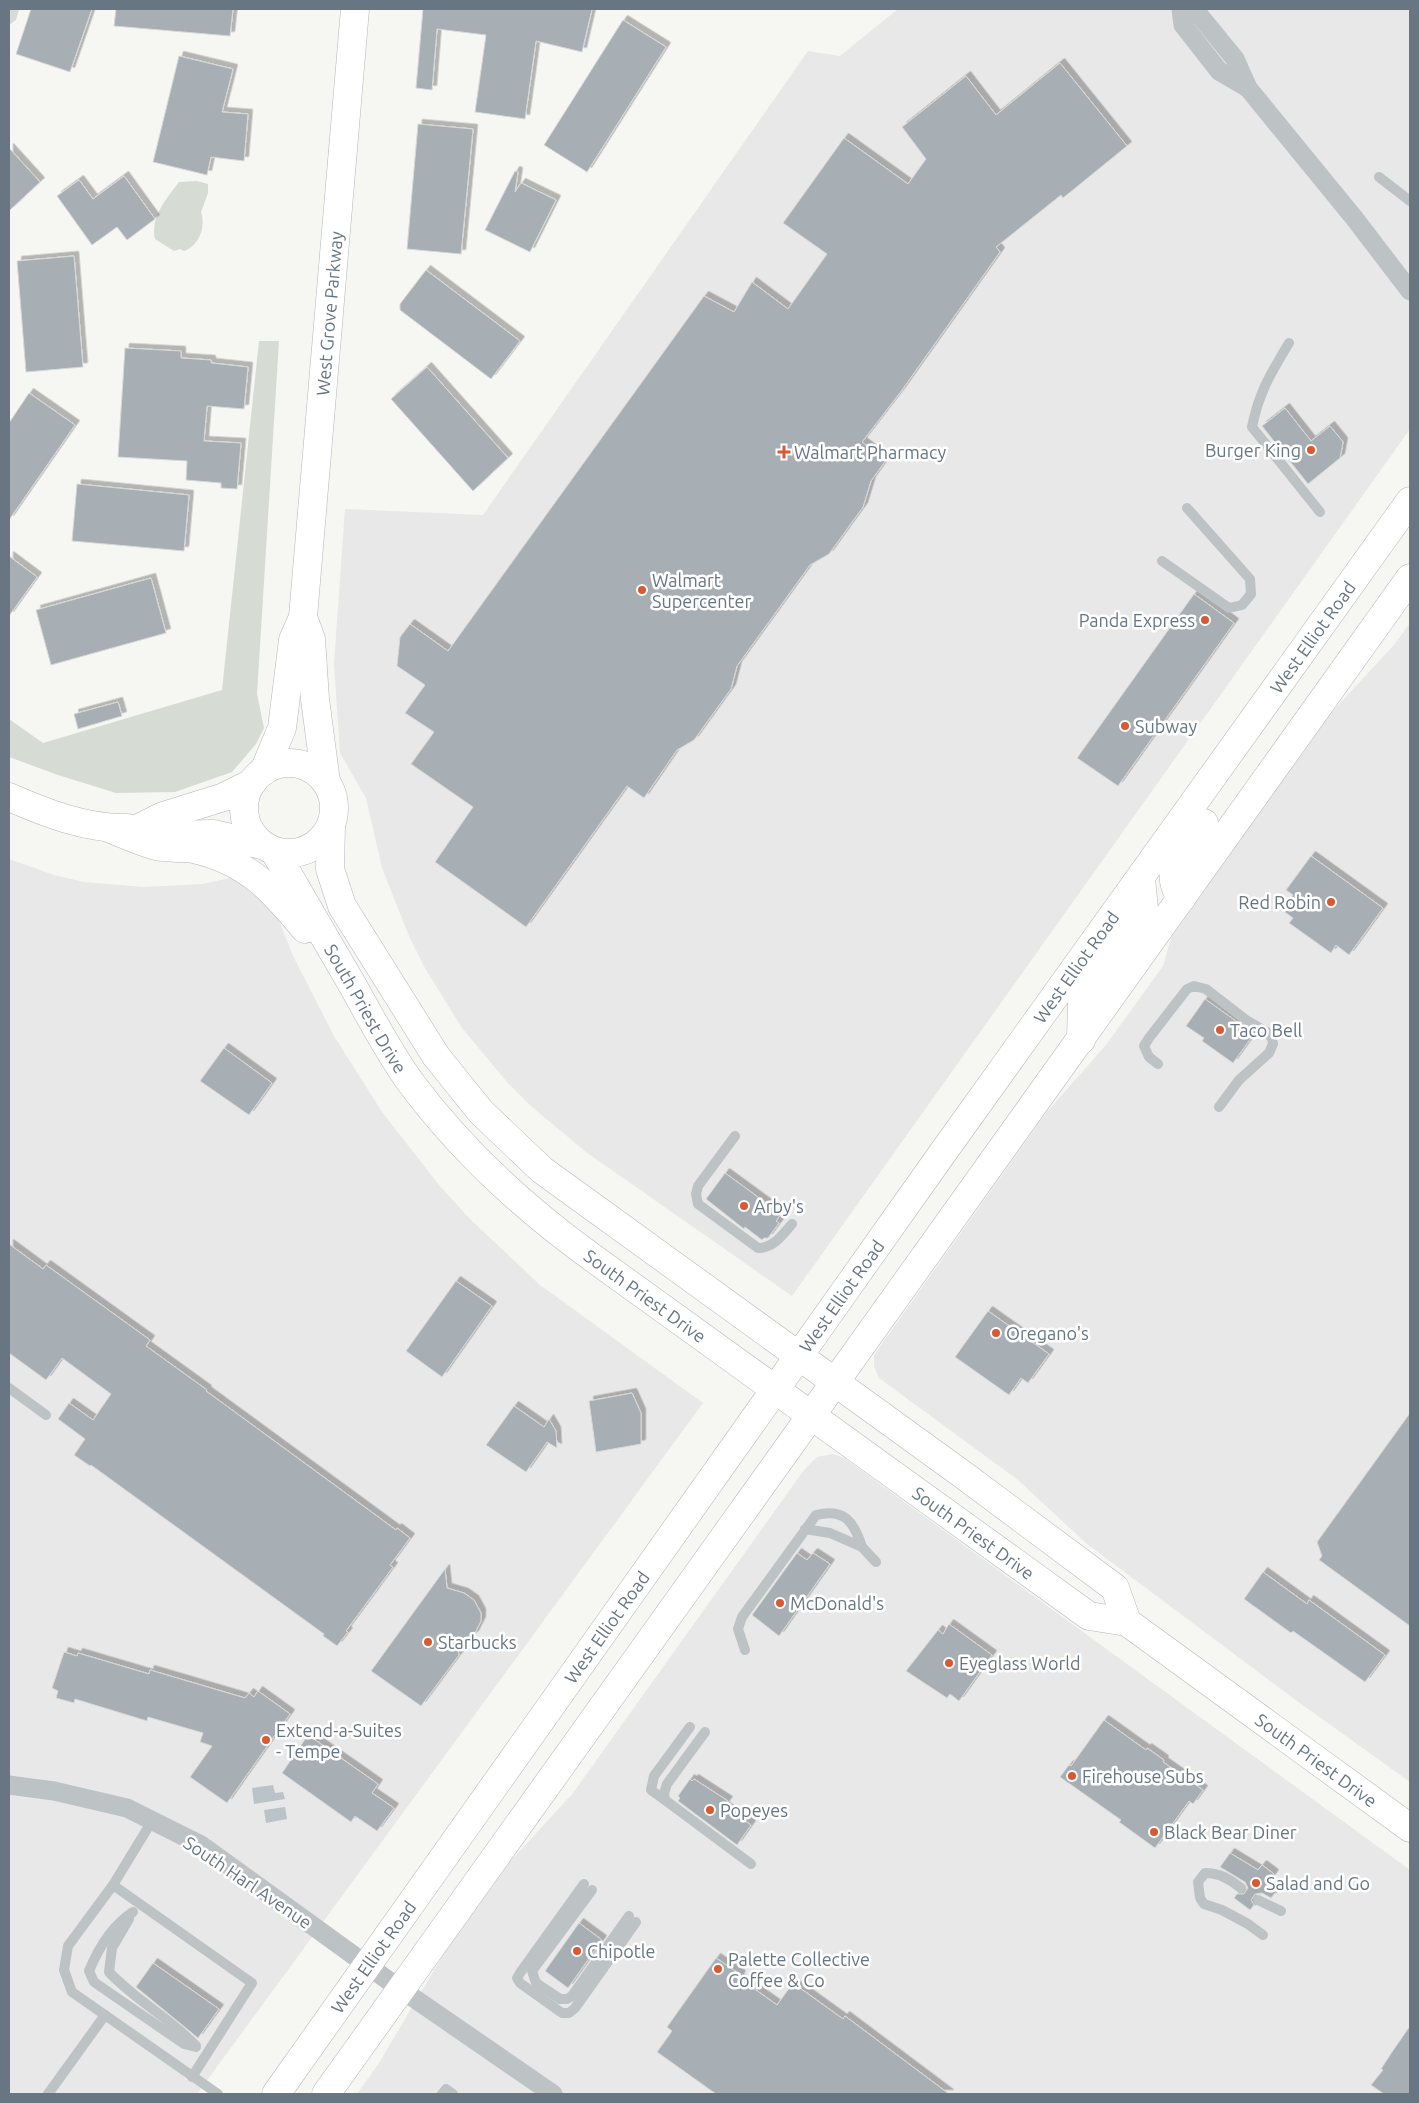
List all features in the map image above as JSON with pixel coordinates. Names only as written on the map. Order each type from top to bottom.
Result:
[{"type":"main road","name":"West Grove Parkway","points":[[258,777],[282,728],[293,640],[303,618],[355,9]]},
{"type":"main road","name":"West Elliot Road","points":[[326,2094],[386,1979],[775,1389],[1410,500]]},
{"type":"main road","name":"West Elliot Road","points":[[276,2094],[386,1979],[812,1415],[1410,578]]},
{"type":"main road","name":"West Grove Parkway","points":[[303,618],[311,639],[315,699],[326,782]]},
{"type":"main road","points":[[1181,899],[1174,884],[1173,876],[1176,862],[1228,789],[1231,752]]},
{"type":"main road","points":[[9,797],[84,824],[108,828],[138,828],[157,836],[213,834],[288,854],[302,852],[319,842],[331,826],[334,811],[333,796],[326,782],[317,772],[298,764],[277,765],[224,798],[163,816],[138,828]]},
{"type":"main road","points":[[258,777],[246,795],[245,816],[252,835],[269,848]]},
{"type":"main road","name":"South Priest Drive","points":[[331,826],[330,869],[342,906],[436,1056],[481,1112],[542,1170],[798,1357],[836,1381],[1114,1588],[1127,1622]]},
{"type":"main road","points":[[108,828],[156,846],[194,849],[230,862],[251,873],[276,894],[354,988]]},
{"type":"main road","name":"South Priest Drive","points":[[269,848],[410,1082],[445,1124],[490,1172],[542,1219],[1089,1616],[1127,1622],[1410,1828]]},
{"type":"main road","points":[[1081,1040],[1082,1002],[1142,916],[1144,909],[1140,879]]},
{"type":"main road","points":[[425,1100],[439,1099],[449,1102],[505,1158],[542,1170]]},
{"type":"street","points":[[1181,9],[1183,25],[1220,71],[1248,88]]},
{"type":"street","points":[[1189,9],[1200,16],[1235,59],[1248,88],[1356,219],[1410,290]]},
{"type":"street","name":"South Harl Avenue","points":[[9,1785],[54,1792],[127,1808],[200,1845],[386,1979],[553,2094]]},
{"type":"lane","points":[[1379,177],[1410,201]]},
{"type":"lane","points":[[1289,343],[1267,380],[1258,401],[1252,427],[1320,512]]},
{"type":"lane","points":[[1162,561],[1229,608],[1242,605],[1250,594],[1250,580],[1187,508]]},
{"type":"lane","points":[[1158,1064],[1146,1052],[1144,1046],[1149,1038],[1187,989],[1194,986],[1206,989],[1246,1020],[1267,1032],[1272,1038],[1273,1044],[1269,1053],[1239,1080],[1219,1107]]},
{"type":"lane","points":[[735,1136],[698,1186],[696,1194],[698,1204],[758,1248],[766,1248],[773,1245],[792,1224]]},
{"type":"lane","points":[[9,1388],[46,1415]]},
{"type":"lane","points":[[745,1650],[738,1629],[742,1617],[816,1515],[829,1512],[838,1514],[855,1526],[862,1546],[876,1562]]},
{"type":"lane","points":[[805,1529],[830,1533],[862,1546]]},
{"type":"lane","points":[[690,1728],[654,1776],[651,1783],[652,1790],[751,1864]]},
{"type":"lane","points":[[665,1800],[664,1793],[667,1784],[705,1732]]},
{"type":"lane","points":[[152,1821],[113,1885],[68,1946],[64,1970],[72,1992],[218,2094]]},
{"type":"lane","points":[[1241,1888],[1226,1877],[1216,1873],[1205,1873],[1198,1882],[1200,1898],[1204,1904],[1222,1910],[1248,1924],[1263,1935]]},
{"type":"lane","points":[[113,1885],[136,1907],[252,1983],[192,2077]]},
{"type":"lane","points":[[588,1887],[532,1971],[536,1983],[560,1999],[567,1999],[572,1996],[633,1919],[575,2008],[569,2013],[562,2013],[520,1983],[517,1978],[588,1887]]},
{"type":"lane","points":[[1258,1900],[1281,1911]]},
{"type":"lane","points":[[136,1907],[120,1920],[94,1958],[90,1971],[94,1982],[184,2044],[196,2046]]},
{"type":"lane","points":[[136,1907],[112,1948],[109,1972],[122,1986],[180,2029],[196,2046],[207,2054]]},
{"type":"lane","points":[[48,2094],[105,2015]]},
{"type":"lane","points":[[442,2094],[446,2089],[453,2094]]},
{"type":"shaded area","points":[[9,9],[19,9],[16,20],[9,25]]},
{"type":"shaded area","points":[[898,9],[1410,9],[1410,429],[792,1296],[586,1152],[532,1107],[507,1082],[462,1028],[425,968],[409,936],[382,868],[366,798],[340,753],[334,664],[345,509],[483,515],[808,51],[840,56]]},
{"type":"shaded area","points":[[197,181],[208,184],[208,193],[201,212],[202,230],[194,245],[189,249],[174,251],[155,239],[154,231],[157,216],[179,182]]},
{"type":"shaded area","points":[[259,341],[279,341],[257,694],[264,728],[256,744],[232,772],[175,792],[116,793],[9,757],[9,719],[43,743],[222,690]]},
{"type":"shaded area","points":[[1410,623],[1410,1782],[1293,1698],[1087,1544],[1018,1480],[879,1378],[874,1366],[874,1355],[1046,1113],[1106,1045],[1163,966],[1171,938],[1330,714],[1394,645]]},
{"type":"shaded area","points":[[9,859],[54,875],[84,882],[143,887],[202,884],[260,872],[293,956],[334,1036],[382,1112],[439,1185],[471,1220],[540,1285],[703,1403],[197,2094],[9,2094]]},
{"type":"shaded area","points":[[833,1454],[844,1458],[1410,1870],[1410,2094],[357,2094],[379,2063],[443,1955],[507,1865],[573,1793],[804,1470],[817,1457]]},
{"type":"shaded area","points":[[273,1785],[275,1793],[283,1792],[285,1799],[254,1804],[252,1788]]},
{"type":"shaded area","points":[[285,1807],[287,1819],[266,1823],[264,1810]]},
{"type":"building","points":[[31,9],[92,9],[70,72],[16,54]]},
{"type":"building","points":[[116,9],[233,9],[230,36],[114,26]]},
{"type":"building","points":[[423,9],[592,9],[582,52],[536,41],[525,119],[475,112],[486,35],[437,29],[432,90],[416,88]]},
{"type":"building","points":[[623,20],[666,47],[587,172],[544,145]]},
{"type":"building","points":[[179,56],[233,69],[222,112],[248,114],[244,161],[211,157],[207,175],[153,162]]},
{"type":"building","name":"Walmart Supercenter","points":[[1060,63],[1127,146],[1063,198],[1061,195],[996,247],[1000,252],[902,390],[862,442],[886,460],[871,481],[863,507],[829,554],[810,565],[737,666],[731,689],[694,740],[677,750],[644,798],[627,786],[526,927],[435,862],[473,807],[411,764],[434,732],[405,713],[425,685],[397,666],[400,637],[410,624],[448,651],[704,296],[734,312],[752,282],[788,309],[827,254],[783,223],[844,138],[908,184],[926,159],[902,127],[966,76],[996,115]]},
{"type":"building","points":[[418,124],[473,129],[461,254],[407,249]]},
{"type":"building","points":[[9,148],[40,182],[9,211]]},
{"type":"building","points":[[515,171],[518,172],[515,192],[521,183],[556,200],[530,252],[485,230]]},
{"type":"building","points":[[124,176],[155,219],[127,240],[117,227],[92,245],[57,196],[79,180],[93,199]]},
{"type":"building","points":[[74,256],[83,367],[26,372],[17,261]]},
{"type":"building","points":[[426,270],[520,341],[491,379],[400,310],[400,304]]},
{"type":"building","points":[[125,348],[181,351],[181,358],[211,360],[211,363],[248,367],[244,409],[207,406],[204,441],[241,443],[237,489],[221,488],[221,483],[186,480],[187,461],[118,457]]},
{"type":"building","points":[[427,367],[508,458],[473,491],[391,399]]},
{"type":"building","points":[[29,393],[75,425],[9,520],[9,423]]},
{"type":"building","name":"Burger King","points":[[1285,408],[1311,441],[1330,426],[1343,442],[1340,458],[1308,484],[1262,426]]},
{"type":"building","points":[[77,484],[189,495],[184,551],[72,541]]},
{"type":"building","points":[[9,556],[37,577],[9,616]]},
{"type":"building","points":[[151,578],[166,633],[51,665],[36,610]]},
{"type":"building","points":[[1194,594],[1234,623],[1118,786],[1077,758]]},
{"type":"building","points":[[118,702],[122,716],[78,729],[74,714]]},
{"type":"building","name":"Red Robin","points":[[1311,856],[1383,908],[1349,955],[1336,945],[1331,953],[1289,923],[1293,918],[1282,910],[1293,895],[1286,890]]},
{"type":"building","points":[[1205,999],[1254,1034],[1233,1063],[1202,1041],[1204,1038],[1186,1026]]},
{"type":"building","points":[[224,1048],[272,1083],[249,1115],[200,1081]]},
{"type":"building","name":"Arby's","points":[[725,1173],[781,1214],[776,1221],[779,1223],[768,1238],[762,1240],[745,1227],[744,1229],[706,1199]]},
{"type":"building","points":[[9,1244],[43,1269],[46,1265],[150,1340],[146,1346],[396,1530],[397,1528],[410,1538],[390,1565],[393,1567],[337,1646],[323,1636],[324,1634],[91,1465],[74,1455],[85,1439],[58,1419],[69,1403],[93,1420],[111,1394],[62,1358],[46,1380],[9,1353]]},
{"type":"building","points":[[456,1281],[492,1306],[442,1377],[406,1351]]},
{"type":"building","name":"Oregano's","points":[[988,1311],[1049,1354],[1028,1383],[1021,1378],[1009,1395],[955,1357]]},
{"type":"building","points":[[632,1393],[641,1413],[641,1444],[596,1452],[589,1401]]},
{"type":"building","points":[[514,1406],[544,1427],[549,1419],[556,1431],[557,1448],[547,1442],[526,1472],[486,1445]]},
{"type":"building","points":[[1410,1413],[1410,1626],[1319,1560],[1322,1556],[1317,1542]]},
{"type":"building","name":"McDonald's","points":[[797,1553],[807,1560],[813,1553],[830,1564],[779,1636],[752,1615]]},
{"type":"building","name":"Starbucks","points":[[445,1569],[447,1588],[464,1593],[474,1600],[481,1613],[481,1621],[474,1635],[457,1646],[459,1655],[421,1706],[371,1671]]},
{"type":"building","points":[[1263,1572],[1307,1604],[1309,1600],[1385,1655],[1365,1682],[1244,1599]]},
{"type":"building","name":"Eyeglass World","points":[[949,1624],[992,1655],[959,1701],[950,1694],[947,1698],[906,1671],[938,1630],[943,1634]]},
{"type":"building","name":"Extend-a-Suites - Tempe","points":[[64,1652],[77,1656],[78,1653],[149,1674],[150,1670],[245,1698],[249,1693],[254,1697],[258,1691],[290,1714],[227,1803],[190,1777],[212,1746],[200,1742],[203,1733],[148,1717],[147,1721],[75,1699],[74,1703],[56,1698],[58,1691],[52,1688]]},
{"type":"building","points":[[1104,1720],[1146,1750],[1147,1748],[1164,1760],[1163,1762],[1203,1790],[1193,1804],[1189,1801],[1155,1848],[1119,1822],[1121,1820],[1060,1777],[1069,1765],[1071,1766]]},
{"type":"building","points":[[308,1735],[378,1784],[372,1793],[394,1808],[377,1831],[355,1816],[351,1822],[282,1773]]},
{"type":"building","name":"Popeyes","points":[[690,1779],[692,1781],[694,1779],[728,1801],[724,1806],[751,1825],[737,1845],[678,1801],[680,1798],[678,1796]]},
{"type":"building","name":"Salad and Go","points":[[1230,1853],[1258,1870],[1262,1865],[1274,1874],[1269,1881],[1279,1888],[1271,1898],[1262,1893],[1255,1894],[1251,1900],[1254,1905],[1250,1910],[1234,1898],[1237,1894],[1244,1894],[1248,1888],[1245,1882],[1220,1867]]},
{"type":"building","name":"Chipotle","points":[[579,1923],[602,1940],[568,1988],[545,1971]]},
{"type":"building","points":[[716,1958],[741,1975],[739,1978],[777,2005],[793,1983],[843,2019],[845,2016],[949,2094],[716,2094],[657,2052],[672,2031],[667,2027]]},
{"type":"building","points":[[153,1963],[219,2009],[198,2038],[136,1987]]},
{"type":"building","points":[[1410,2026],[1410,2094],[1384,2094],[1371,2085],[1383,2070],[1381,2069]]},
{"type":"place","name":"Burger King","points":[[1311,450]]},
{"type":"place","name":"Walmart Pharmacy","points":[[784,452]]},
{"type":"place","name":"Walmart Supercenter","points":[[642,590]]},
{"type":"place","name":"Panda Express","points":[[1205,620]]},
{"type":"place","name":"Subway","points":[[1125,726]]},
{"type":"place","name":"Red Robin","points":[[1331,902]]},
{"type":"place","name":"Taco Bell","points":[[1220,1030]]},
{"type":"place","name":"Arby's","points":[[744,1206]]},
{"type":"place","name":"Oregano's","points":[[996,1333]]},
{"type":"place","name":"McDonald's","points":[[780,1603]]},
{"type":"place","name":"Starbucks","points":[[428,1642]]},
{"type":"place","name":"Eyeglass World","points":[[949,1663]]},
{"type":"place","name":"Extend-a-Suites - Tempe","points":[[266,1740]]},
{"type":"place","name":"Firehouse Subs","points":[[1072,1776]]},
{"type":"place","name":"Popeyes","points":[[710,1810]]},
{"type":"place","name":"Black Bear Diner","points":[[1154,1832]]},
{"type":"place","name":"Salad and Go","points":[[1256,1883]]},
{"type":"place","name":"Chipotle","points":[[577,1951]]},
{"type":"place","name":"Palette Collective Coffee & Co","points":[[718,1969]]}]
